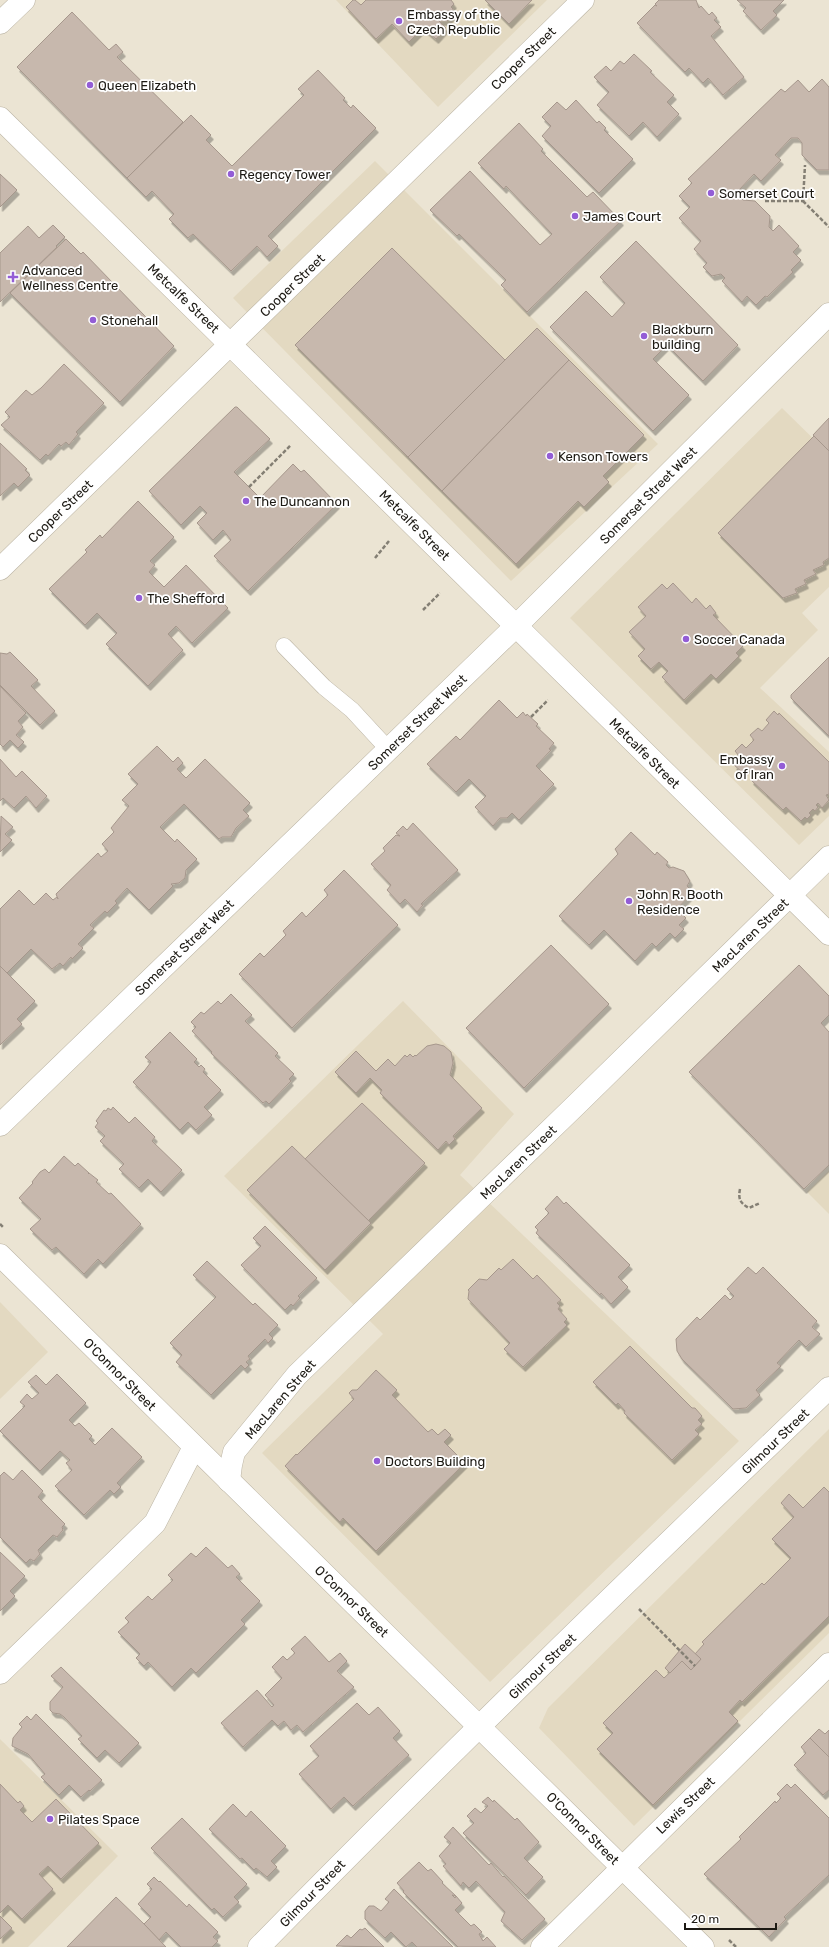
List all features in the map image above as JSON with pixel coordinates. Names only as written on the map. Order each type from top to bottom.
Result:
[{"type":"main road","points":[[0,24],[24,0]]},
{"type":"main road","name":"Cooper Street","points":[[0,569],[583,0]]},
{"type":"main road","name":"Metcalfe Street","points":[[0,118],[231,343],[829,934]]},
{"type":"main road","name":"Somerset Street West","points":[[0,1125],[516,626],[829,314]]},
{"type":"main road","name":"MacLaren Street","points":[[229,1481],[234,1452],[297,1375],[829,857]]},
{"type":"main road","name":"O'Connor Street","points":[[0,1255],[703,1947]]},
{"type":"main road","name":"Gilmour Street","points":[[259,1947],[350,1854],[829,1388]]},
{"type":"main road","points":[[0,1672],[155,1523],[194,1447]]},
{"type":"main road","name":"Lewis Street","points":[[542,1947],[829,1664]]},
{"type":"lane","points":[[284,646],[324,688],[352,710],[388,749]]},
{"type":"path","points":[[803,201],[806,165]]},
{"type":"path","points":[[765,201],[803,201],[829,227]]},
{"type":"path","points":[[249,487],[291,445]]},
{"type":"path","points":[[375,558],[389,541]]},
{"type":"path","points":[[423,610],[440,593]]},
{"type":"path","points":[[531,717],[548,700]]},
{"type":"path","points":[[740,1189],[738,1197],[742,1204],[749,1208],[760,1204]]},
{"type":"path","points":[[622,1589],[695,1666]]},
{"type":"shaded area","points":[[336,0],[547,0],[438,107]]},
{"type":"shaded area","points":[[375,161],[658,444],[511,581],[233,298]]},
{"type":"shaded area","points":[[782,408],[829,454],[829,587],[802,613],[818,630],[760,688],[829,752],[829,816],[799,845],[570,618]]},
{"type":"shaded area","points":[[403,1001],[514,1114],[460,1175],[739,1441],[490,1682],[262,1453],[383,1334],[224,1176]]},
{"type":"shaded area","points":[[829,1171],[829,1214],[807,1192]]},
{"type":"shaded area","points":[[0,1302],[48,1352],[0,1399]]},
{"type":"shaded area","points":[[829,1429],[829,1633],[634,1826],[539,1728],[548,1708]]},
{"type":"shaded area","points":[[0,1739],[118,1856],[28,1947],[0,1947]]},
{"type":"building","name":"Embassy of the Czech Republic","points":[[353,0],[361,5],[366,0],[451,0],[454,4],[451,7],[453,9],[453,15],[447,21],[439,21],[446,28],[436,39],[423,28],[409,42],[392,24],[376,39],[346,7]]},
{"type":"building","points":[[485,0],[532,0],[509,24]]},
{"type":"building","points":[[659,0],[696,0],[699,8],[701,6],[709,15],[712,12],[717,18],[714,20],[721,27],[711,36],[744,77],[723,95],[708,78],[703,83],[689,68],[685,72],[637,23],[655,5],[657,6],[655,4]]},
{"type":"building","points":[[737,0],[784,0],[773,11],[777,15],[761,30],[743,11],[746,8]]},
{"type":"building","name":"Queen Elizabeth","points":[[72,12],[109,50],[116,44],[123,52],[117,57],[183,122],[127,178],[17,67]]},
{"type":"building","points":[[634,54],[674,95],[667,102],[679,114],[657,137],[643,122],[629,136],[597,105],[609,92],[594,77],[606,66],[611,71],[620,61],[624,64]]},
{"type":"building","name":"Regency Tower","points":[[318,70],[345,98],[343,100],[351,108],[353,105],[376,128],[268,236],[278,246],[267,257],[257,246],[231,271],[193,234],[188,238],[169,219],[174,214],[152,191],[146,197],[127,178],[191,115],[211,135],[206,140],[232,166],[304,95],[298,89]]},
{"type":"building","name":"Somerset Court","points":[[822,79],[829,87],[829,170],[817,170],[802,155],[802,143],[798,138],[791,138],[775,155],[781,160],[761,181],[754,174],[739,190],[739,196],[743,200],[755,201],[770,216],[769,227],[773,231],[779,225],[799,246],[793,252],[801,260],[791,270],[793,272],[767,297],[765,296],[756,305],[747,296],[742,302],[722,281],[725,278],[721,274],[712,276],[703,267],[707,263],[694,249],[701,241],[679,218],[690,207],[679,196],[692,183],[688,179],[781,89],[785,92],[798,80],[809,92]]},
{"type":"building","points":[[576,100],[597,123],[599,121],[606,128],[604,130],[633,159],[599,193],[542,136],[551,126],[542,117],[557,102],[566,110]]},
{"type":"building","name":"James Court","points":[[519,123],[543,149],[541,151],[587,197],[593,192],[621,221],[527,312],[501,285],[506,280],[459,234],[457,236],[430,210],[470,171],[540,245],[552,234],[506,186],[504,189],[478,163]]},
{"type":"building","points":[[0,174],[17,190],[0,207]]},
{"type":"building","name":"Advanced Wellness Centre","points":[[53,225],[65,237],[56,246],[57,247],[0,302],[0,253],[28,226],[39,238]]},
{"type":"building","name":"Stonehall","points":[[66,239],[81,254],[83,252],[174,346],[120,402],[10,293]]},
{"type":"building","name":"Blackburn building","points":[[636,241],[738,345],[703,381],[667,345],[653,359],[689,395],[653,431],[550,327],[586,291],[612,317],[625,303],[600,277]]},
{"type":"building","points":[[392,248],[505,360],[408,457],[295,345]]},
{"type":"building","points":[[537,328],[569,360],[442,491],[408,457]]},
{"type":"building","name":"Kenson Towers","points":[[569,360],[644,435],[603,476],[609,482],[584,507],[578,501],[516,564],[442,491]]},
{"type":"building","points":[[64,364],[104,403],[76,432],[78,434],[69,445],[66,442],[61,446],[59,444],[48,456],[46,454],[40,460],[1,425],[10,417],[5,412],[26,390],[32,395],[41,388]]},
{"type":"building","name":"The Duncannon","points":[[235,407],[237,407],[270,439],[234,472],[260,498],[293,464],[301,472],[304,470],[337,504],[248,591],[214,556],[231,540],[223,530],[213,540],[197,523],[207,513],[200,506],[181,525],[149,491]]},
{"type":"building","points":[[829,418],[829,451],[813,435]]},
{"type":"building","points":[[814,436],[829,451],[829,558],[823,562],[824,565],[813,570],[816,574],[804,580],[806,584],[795,589],[797,593],[783,598],[718,533]]},
{"type":"building","points":[[0,443],[27,469],[25,470],[30,475],[18,487],[14,483],[0,496]]},
{"type":"building","name":"The Shefford","points":[[138,501],[174,537],[150,561],[155,565],[149,572],[164,587],[186,565],[228,608],[192,643],[176,626],[168,634],[183,650],[148,686],[106,644],[117,633],[97,613],[85,625],[49,589],[87,552],[85,550],[100,535],[102,538]]},
{"type":"building","name":"Soccer Canada","points":[[673,583],[692,603],[696,598],[706,609],[710,605],[716,613],[713,615],[743,646],[736,653],[739,656],[716,679],[711,674],[684,700],[662,677],[668,671],[659,662],[651,669],[638,656],[645,649],[629,632],[646,616],[638,607],[662,584],[667,589]]},
{"type":"building","points":[[10,652],[38,680],[31,686],[55,711],[40,725],[0,685],[0,653],[7,654]]},
{"type":"building","points":[[829,657],[829,736],[791,698],[791,695]]},
{"type":"building","points":[[0,686],[26,713],[18,721],[23,727],[16,735],[24,742],[18,748],[10,740],[3,747],[0,744]]},
{"type":"building","points":[[499,700],[517,718],[523,712],[526,716],[527,714],[538,724],[536,726],[554,743],[549,749],[551,750],[536,766],[554,784],[519,820],[512,813],[507,818],[500,818],[493,826],[475,807],[486,796],[469,779],[456,792],[427,764],[456,736],[460,740]]},
{"type":"building","name":"Embassy of Iran","points":[[774,711],[778,715],[779,713],[829,762],[829,794],[826,795],[829,800],[822,808],[818,803],[816,805],[818,807],[815,811],[813,809],[809,813],[811,815],[807,819],[805,817],[801,821],[786,807],[783,810],[751,780],[755,775],[747,768],[742,772],[734,765],[739,760],[736,758],[739,756],[735,751],[742,744],[746,748],[754,740],[750,735],[758,728],[762,731],[769,723],[766,720]]},
{"type":"building","points":[[157,746],[173,762],[178,757],[183,763],[177,769],[186,778],[205,759],[250,803],[243,810],[249,816],[236,828],[231,837],[222,837],[219,839],[184,804],[160,827],[175,842],[177,839],[197,859],[186,870],[185,878],[179,883],[171,884],[173,886],[149,910],[127,888],[115,901],[117,903],[107,913],[105,911],[90,925],[94,928],[78,944],[83,948],[72,959],[71,957],[63,966],[60,963],[52,969],[31,949],[7,973],[0,966],[0,909],[19,890],[34,905],[46,893],[53,900],[57,897],[58,899],[56,894],[98,853],[101,857],[108,851],[102,844],[114,832],[111,828],[129,806],[122,800],[138,784],[128,774]]},
{"type":"building","points":[[0,759],[16,777],[22,771],[47,796],[36,808],[26,796],[14,808],[3,798],[0,801]]},
{"type":"building","points":[[1,816],[13,827],[5,834],[12,840],[0,852]]},
{"type":"building","points":[[413,823],[458,870],[421,904],[423,905],[417,912],[405,899],[400,904],[387,890],[391,885],[371,864],[385,851],[383,848],[396,835],[400,836],[396,833],[403,826],[407,830]]},
{"type":"building","name":"John R. Booth Residence","points":[[631,832],[655,855],[657,852],[668,862],[666,865],[669,868],[673,867],[684,871],[690,881],[687,886],[693,892],[677,909],[686,918],[679,925],[684,929],[675,938],[670,933],[656,947],[652,943],[635,961],[604,930],[589,945],[559,916],[618,854],[615,849]]},
{"type":"building","points":[[344,870],[398,925],[292,1028],[239,974],[260,953],[264,957],[286,935],[283,931],[302,912],[306,917],[328,895],[324,890]]},
{"type":"building","points":[[551,945],[609,1004],[524,1088],[466,1028]]},
{"type":"building","points":[[799,965],[829,996],[829,1015],[821,1023],[829,1032],[829,1165],[804,1189],[689,1072]]},
{"type":"building","points":[[0,966],[35,1001],[17,1019],[22,1024],[0,1045]]},
{"type":"building","points":[[231,994],[252,1015],[245,1021],[278,1053],[275,1056],[294,1074],[289,1079],[291,1081],[269,1104],[266,1101],[263,1103],[211,1053],[212,1052],[192,1031],[196,1027],[191,1022],[201,1012],[204,1014],[218,1001],[221,1004]]},
{"type":"building","points":[[170,1032],[197,1059],[194,1062],[199,1067],[201,1065],[205,1069],[203,1072],[221,1090],[204,1107],[212,1115],[196,1130],[188,1122],[180,1130],[133,1082],[151,1062],[145,1057]]},
{"type":"building","points":[[436,1044],[444,1046],[451,1052],[453,1063],[450,1075],[482,1108],[453,1136],[455,1139],[449,1145],[446,1141],[438,1150],[380,1093],[382,1090],[370,1078],[356,1093],[335,1072],[356,1051],[376,1071],[388,1059],[395,1066],[405,1055],[407,1057],[410,1054],[413,1057],[415,1055],[416,1056],[427,1046]]},
{"type":"building","points":[[362,1103],[425,1163],[368,1221],[305,1159]]},
{"type":"building","points":[[113,1107],[129,1123],[135,1117],[155,1137],[152,1141],[182,1170],[161,1192],[148,1179],[139,1188],[119,1169],[124,1164],[100,1141],[105,1136],[95,1127],[98,1123],[96,1121],[104,1110],[106,1111],[108,1108],[111,1110]]},
{"type":"building","points":[[292,1146],[371,1223],[325,1270],[247,1190]]},
{"type":"building","points":[[64,1156],[75,1166],[78,1163],[98,1180],[96,1182],[109,1194],[111,1193],[141,1224],[103,1264],[98,1259],[84,1274],[56,1247],[52,1250],[30,1229],[41,1219],[19,1198],[33,1183],[32,1182],[40,1172],[45,1169],[49,1173]]},
{"type":"building","points":[[557,1196],[564,1204],[566,1202],[630,1265],[618,1277],[628,1287],[611,1304],[536,1233],[538,1230],[535,1227],[549,1213],[545,1209]]},
{"type":"building","points":[[265,1226],[317,1278],[298,1296],[300,1298],[293,1306],[291,1304],[285,1310],[241,1265],[261,1246],[253,1238]]},
{"type":"building","points":[[513,1259],[533,1279],[537,1275],[561,1300],[557,1303],[560,1306],[558,1309],[567,1319],[564,1322],[567,1325],[523,1367],[504,1349],[510,1343],[468,1299],[468,1290],[479,1279],[487,1280],[499,1268],[501,1270]]},
{"type":"building","points":[[207,1261],[253,1305],[255,1303],[278,1325],[269,1334],[273,1338],[268,1343],[265,1339],[248,1356],[250,1359],[246,1362],[249,1365],[245,1369],[241,1365],[211,1395],[176,1362],[182,1355],[170,1343],[216,1297],[193,1275]]},
{"type":"building","points":[[748,1267],[756,1274],[763,1267],[817,1321],[812,1327],[820,1334],[806,1347],[799,1340],[777,1363],[781,1366],[756,1390],[760,1395],[746,1408],[733,1409],[682,1359],[677,1351],[676,1339],[697,1317],[700,1320],[725,1295],[730,1300],[734,1296],[727,1289]]},
{"type":"building","points":[[630,1346],[692,1408],[695,1408],[702,1416],[698,1420],[702,1424],[695,1430],[699,1434],[672,1460],[624,1413],[625,1411],[618,1403],[616,1405],[593,1382]]},
{"type":"building","name":"Doctors Building","points":[[376,1370],[397,1390],[392,1395],[428,1432],[432,1429],[438,1435],[445,1429],[451,1435],[444,1442],[465,1463],[376,1551],[343,1518],[340,1522],[285,1466],[354,1399],[349,1393],[352,1390],[357,1390]]},
{"type":"building","points":[[57,1374],[86,1403],[69,1420],[75,1426],[79,1423],[92,1436],[89,1439],[95,1445],[112,1428],[142,1457],[117,1483],[121,1487],[114,1494],[110,1490],[84,1515],[55,1486],[72,1470],[66,1463],[70,1460],[60,1451],[40,1471],[0,1431],[25,1406],[20,1402],[27,1394],[32,1399],[39,1393],[28,1382],[36,1375],[46,1385]]},
{"type":"building","points":[[22,1470],[43,1491],[38,1497],[65,1524],[62,1527],[63,1530],[57,1537],[53,1535],[38,1550],[40,1554],[34,1561],[30,1559],[26,1563],[0,1537],[0,1476],[4,1472],[13,1480]]},
{"type":"building","points":[[824,1487],[829,1492],[829,1616],[742,1702],[740,1700],[729,1712],[738,1721],[653,1805],[597,1749],[613,1733],[603,1723],[656,1670],[664,1678],[682,1661],[691,1670],[701,1659],[695,1654],[704,1644],[702,1642],[762,1583],[764,1585],[791,1558],[772,1539],[794,1517],[781,1503],[789,1494],[803,1508]]},
{"type":"building","points":[[206,1547],[228,1568],[232,1565],[240,1574],[236,1577],[260,1601],[241,1620],[245,1624],[196,1673],[191,1668],[172,1687],[148,1662],[144,1666],[136,1658],[140,1654],[118,1632],[129,1622],[125,1618],[148,1596],[152,1600],[173,1580],[168,1575],[191,1553],[196,1557]]},
{"type":"building","points":[[0,1552],[25,1576],[10,1591],[15,1596],[0,1611]]},
{"type":"building","points":[[305,1636],[329,1662],[340,1653],[347,1661],[337,1671],[354,1687],[303,1732],[297,1725],[291,1730],[284,1721],[278,1726],[272,1720],[243,1747],[221,1723],[257,1690],[272,1707],[274,1705],[265,1695],[282,1678],[272,1667],[283,1656],[287,1660],[295,1653],[291,1649]]},
{"type":"building","points":[[685,1644],[701,1659],[691,1670],[682,1661],[670,1673],[665,1668]]},
{"type":"building","points":[[61,1667],[139,1743],[119,1763],[105,1750],[97,1758],[78,1739],[82,1736],[64,1717],[60,1714],[53,1713],[50,1710],[50,1702],[63,1687],[51,1676]]},
{"type":"building","points":[[357,1703],[369,1715],[378,1707],[400,1731],[393,1738],[409,1755],[353,1806],[344,1797],[331,1809],[299,1774],[319,1756],[310,1746]]},
{"type":"building","points":[[36,1714],[102,1780],[81,1797],[69,1785],[59,1795],[41,1777],[45,1774],[28,1754],[12,1746],[13,1738],[22,1727],[19,1724],[27,1716],[31,1720]]},
{"type":"building","points":[[819,1729],[825,1734],[829,1730],[829,1757],[810,1738]]},
{"type":"building","points":[[810,1738],[829,1757],[829,1790],[823,1795],[794,1765],[806,1753],[801,1747]]},
{"type":"building","points":[[0,1784],[18,1803],[20,1801],[24,1806],[20,1810],[32,1822],[56,1799],[99,1843],[61,1879],[48,1866],[39,1874],[53,1889],[22,1919],[8,1905],[0,1913]]},
{"type":"building","points":[[787,1784],[791,1788],[795,1784],[829,1818],[829,1875],[784,1917],[786,1919],[769,1937],[704,1874],[741,1839],[739,1837],[775,1801],[776,1803],[781,1798],[777,1794]]},
{"type":"building","points":[[488,1797],[493,1802],[494,1800],[515,1820],[517,1818],[539,1842],[524,1858],[543,1877],[526,1895],[463,1833],[474,1823],[467,1816],[475,1808],[481,1813],[488,1806],[482,1802]]},
{"type":"building","points":[[233,1804],[246,1817],[251,1811],[286,1846],[271,1861],[277,1867],[267,1877],[256,1868],[254,1870],[242,1858],[240,1859],[209,1829]]},
{"type":"building","points":[[182,1818],[247,1884],[234,1897],[239,1902],[223,1917],[214,1908],[212,1910],[151,1848]]},
{"type":"building","points":[[453,1827],[489,1865],[491,1863],[503,1877],[504,1876],[545,1919],[522,1940],[501,1921],[505,1912],[476,1881],[469,1888],[463,1882],[461,1886],[443,1866],[446,1864],[439,1856],[451,1843],[444,1837]]},
{"type":"building","points":[[419,1862],[428,1871],[431,1869],[443,1882],[442,1883],[456,1896],[462,1903],[455,1910],[471,1926],[474,1924],[482,1932],[479,1934],[483,1941],[487,1937],[496,1947],[458,1947],[403,1892],[404,1891],[397,1883]]},
{"type":"building","points":[[154,1877],[187,1907],[189,1904],[218,1932],[213,1937],[218,1941],[212,1947],[181,1947],[166,1932],[159,1940],[144,1924],[151,1917],[138,1904],[152,1889],[147,1884]]},
{"type":"building","points":[[394,1889],[453,1947],[417,1947],[412,1942],[406,1947],[391,1932],[385,1938],[365,1919],[365,1911],[369,1906],[374,1906],[381,1911],[389,1902],[385,1899]]},
{"type":"building","points":[[116,1897],[144,1924],[166,1947],[67,1947]]},
{"type":"building","points":[[0,1916],[12,1928],[0,1939]]},
{"type":"building","points":[[365,1928],[384,1947],[336,1946],[347,1935],[351,1938],[360,1929],[362,1930]]},
{"type":"place","name":"Embassy of the Czech Republic","points":[[399,21]]},
{"type":"place","name":"Queen Elizabeth","points":[[90,85]]},
{"type":"place","name":"Regency Tower","points":[[231,174]]},
{"type":"place","name":"Somerset Court","points":[[711,193]]},
{"type":"place","name":"James Court","points":[[575,216]]},
{"type":"place","name":"Advanced Wellness Centre","points":[[13,277]]},
{"type":"place","name":"Stonehall","points":[[93,320]]},
{"type":"place","name":"Blackburn building","points":[[644,336]]},
{"type":"place","name":"Kenson Towers","points":[[550,456]]},
{"type":"place","name":"The Duncannon","points":[[246,501]]},
{"type":"place","name":"The Shefford","points":[[139,598]]},
{"type":"place","name":"Soccer Canada","points":[[686,639]]},
{"type":"place","name":"Embassy of Iran","points":[[782,766]]},
{"type":"place","name":"John R. Booth Residence","points":[[629,901]]},
{"type":"place","name":"Doctors Building","points":[[377,1461]]},
{"type":"place","name":"Pilates Space","points":[[50,1819]]}]
